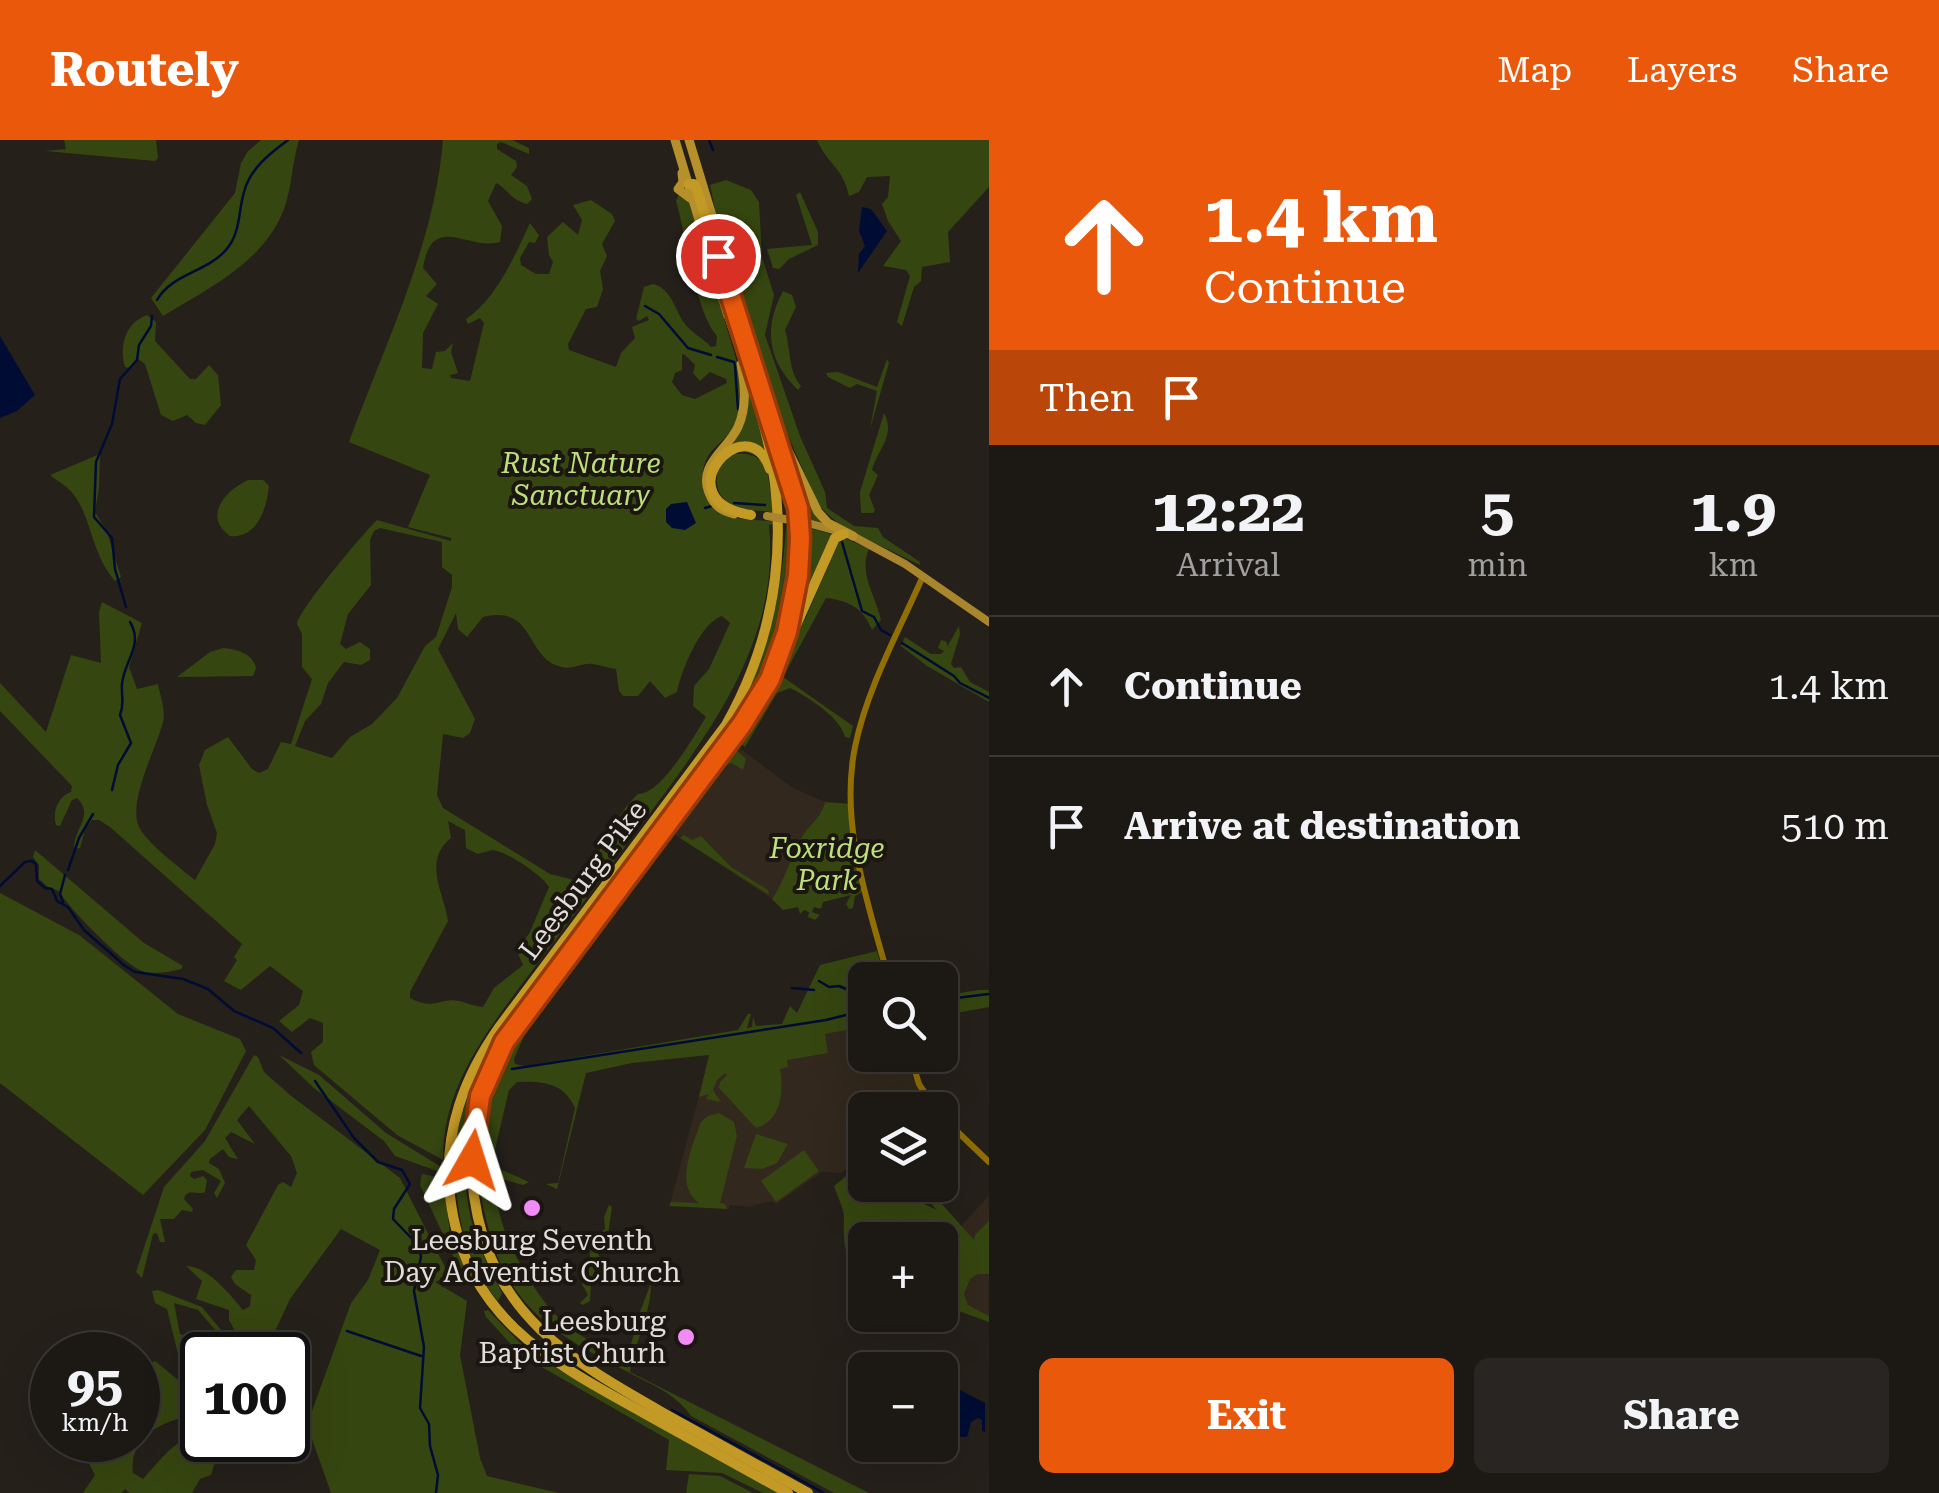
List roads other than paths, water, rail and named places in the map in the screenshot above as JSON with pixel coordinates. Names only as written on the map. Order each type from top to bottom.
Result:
[{"type":"highway","name":"Leesburg Pike","points":[[675,140],[766,436],[776,482],[776,583],[765,634],[746,686],[708,750],[476,1063],[456,1112],[448,1169],[455,1225],[470,1267],[499,1314],[522,1338],[567,1370],[788,1493]]},
{"type":"highway","name":"Leesburg Pike","points":[[689,140],[798,508],[798,576],[777,664],[742,724],[504,1042],[480,1096],[472,1173],[476,1209],[488,1252],[516,1304],[542,1334],[598,1376],[808,1493]]},
{"type":"highway","points":[[679,154],[684,180],[678,188],[686,192],[696,210]]},
{"type":"highway","points":[[688,184],[694,184],[697,190],[798,508]]},
{"type":"highway","points":[[727,309],[744,378],[744,403],[737,429],[709,466],[707,484],[710,496],[722,510],[752,515]]},
{"type":"highway","points":[[776,426],[814,521],[849,535]]},
{"type":"highway","points":[[752,515],[725,508],[714,492],[712,472],[719,458],[735,447],[753,450],[766,459],[776,482]]},
{"type":"highway","points":[[777,664],[835,538],[849,535]]},
{"type":"main road","points":[[752,515],[814,521]]},
{"type":"main road","points":[[849,535],[923,576],[989,622]]},
{"type":"main road","points":[[885,962],[860,872],[851,770],[868,701],[923,576]]},
{"type":"main road","points":[[958,1132],[989,1162]]},
{"type":"water","points":[[862,207],[871,209],[887,231],[858,273],[859,254],[865,246],[859,231]]},
{"type":"water","points":[[0,336],[35,395],[17,411],[0,418]]},
{"type":"water","points":[[687,502],[696,523],[685,530],[672,528],[666,522],[666,509],[671,504]]},
{"type":"water","points":[[960,1390],[985,1403],[985,1432],[978,1418],[971,1422],[967,1437],[958,1437]]},
{"type":"waterway","points":[[157,300],[171,284],[225,251],[236,230],[251,176],[288,140]]},
{"type":"waterway","points":[[709,140],[713,150]]},
{"type":"waterway","points":[[645,306],[659,314],[688,348],[711,355]]},
{"type":"waterway","points":[[126,607],[115,569],[112,538],[94,517],[96,462],[112,424],[120,379],[137,360],[152,316]]},
{"type":"waterway","points":[[717,357],[734,362],[738,409]]},
{"type":"waterway","points":[[734,503],[765,505]]},
{"type":"waterway","points":[[705,508],[712,506]]},
{"type":"waterway","points":[[842,542],[862,611],[874,617],[881,630],[890,635]]},
{"type":"waterway","points":[[112,790],[118,765],[131,743],[120,715],[123,676],[135,638],[130,622]]},
{"type":"waterway","points":[[902,643],[989,698]]},
{"type":"waterway","points":[[68,870],[79,838],[93,814]]},
{"type":"waterway","points":[[0,886],[25,862],[32,861],[36,864],[37,881],[52,889],[57,901],[68,907],[84,930],[125,966],[135,972],[183,979],[208,989],[234,1011],[273,1028],[301,1053]]},
{"type":"waterway","points":[[63,902],[60,894],[65,875]]},
{"type":"waterway","points":[[819,981],[848,990]]},
{"type":"waterway","points":[[792,988],[814,990]]},
{"type":"waterway","points":[[958,998],[989,994]]},
{"type":"waterway","points":[[512,1069],[848,1013]]},
{"type":"waterway","points":[[315,1081],[354,1138],[378,1162],[402,1170],[410,1184],[394,1209],[393,1219],[419,1246],[421,1257],[414,1291],[424,1347],[420,1408],[429,1424],[438,1475],[436,1493]]},
{"type":"waterway","points":[[347,1331],[421,1356]]},
{"type":"waterway","points":[[672,1410],[824,1493]]},
{"type":"place","name":"Leesburg Seventh Day Adventist Church","points":[[532,1208]]},
{"type":"place","name":"Leesburg Baptist Churh","points":[[686,1337]]},
{"type":"park label","name":"Rust Nature Sanctuary","points":[[581,479]]},
{"type":"park label","name":"Foxridge Park","points":[[827,864]]}]
